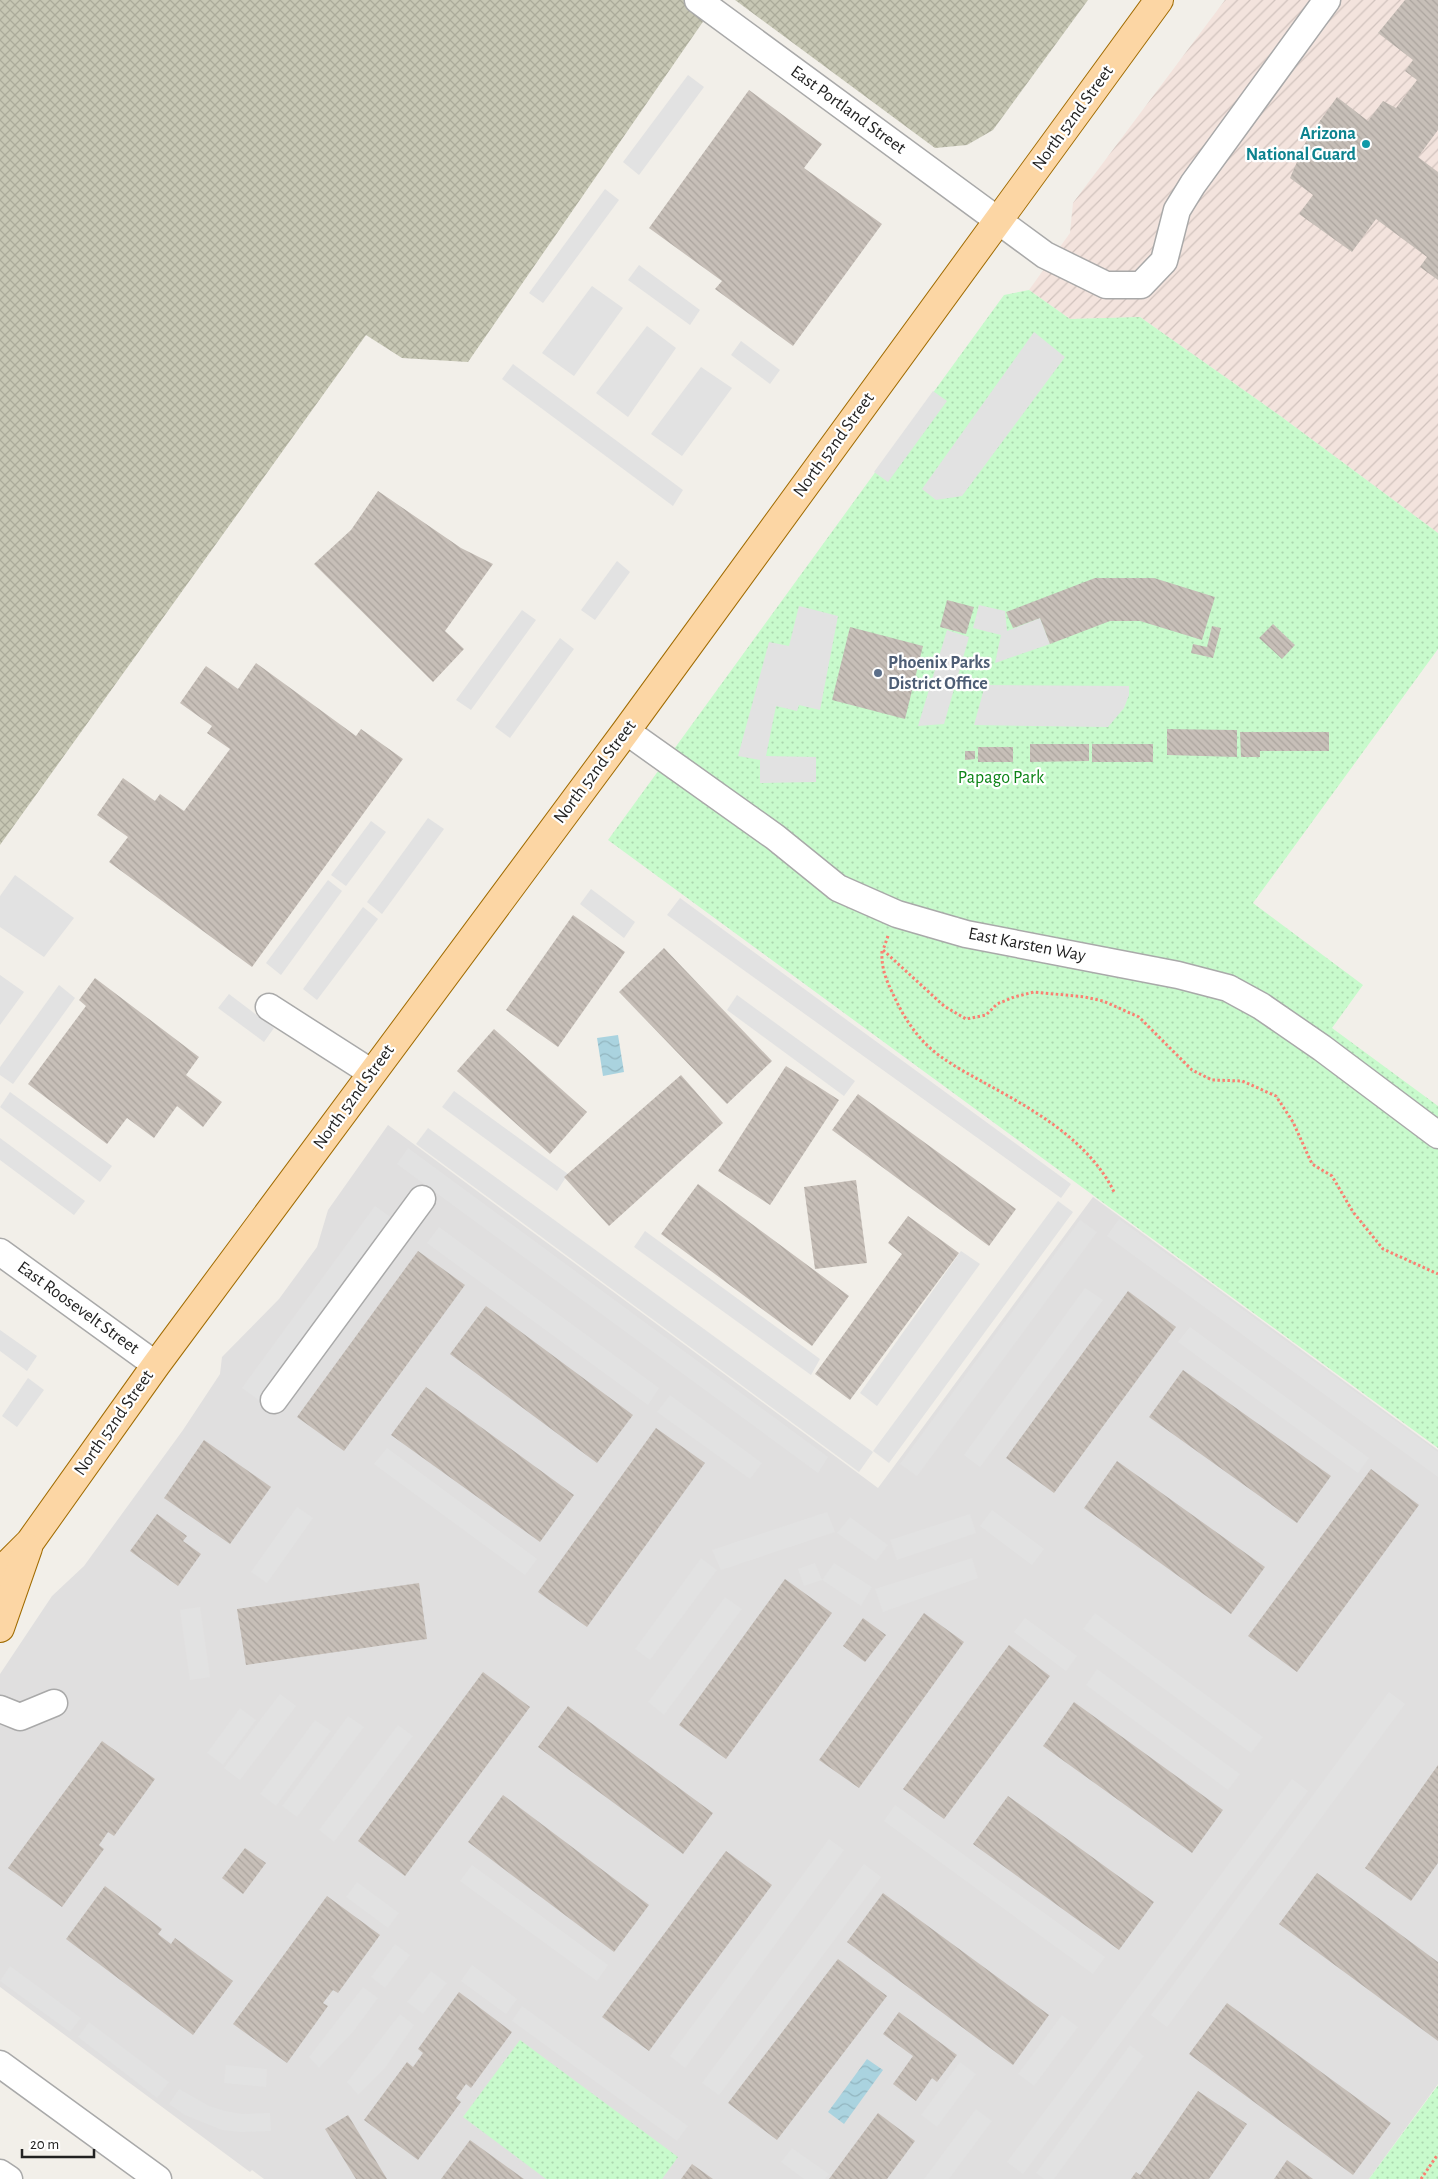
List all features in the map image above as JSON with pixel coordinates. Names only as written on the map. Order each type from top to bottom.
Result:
[{"type":"main road","name":"North 52nd Street","points":[[0,1572],[30,1542],[156,1365],[626,731],[1159,0]]},
{"type":"main road","name":"North 52nd Street","points":[[0,1628],[30,1542]]},
{"type":"street","name":"East Portland Street","points":[[698,0],[1045,255],[1106,285],[1141,285],[1164,261],[1177,210],[1193,184],[1327,0]]},
{"type":"street","name":"East Karsten Way","points":[[626,731],[775,837],[838,888],[897,914],[966,934],[1178,975],[1228,988],[1261,1006],[1322,1048],[1438,1135]]},
{"type":"street","points":[[269,1007],[372,1073]]},
{"type":"street","points":[[274,1400],[422,1199]]},
{"type":"street","name":"East Roosevelt Street","points":[[0,1252],[156,1365]]},
{"type":"street","points":[[0,1709],[20,1717],[54,1703]]},
{"type":"street","points":[[0,2064],[158,2179]]},
{"type":"street","points":[[0,2173],[9,2179]]},
{"type":"path","points":[[897,914],[882,950],[882,962],[886,980],[903,1016],[925,1043],[951,1063],[1021,1103],[1053,1125],[1087,1153],[1107,1178],[1114,1192]]},
{"type":"path","points":[[882,950],[944,1006],[966,1019],[986,1015],[996,1004],[1034,992],[1085,997],[1103,1002],[1139,1017],[1192,1070],[1212,1080],[1242,1081],[1276,1096],[1293,1122],[1312,1164],[1332,1176],[1353,1212],[1383,1249],[1438,1274]]},
{"type":"path","points":[[1421,2179],[1438,2154]]},
{"type":"shaded area","points":[[0,0],[718,0],[468,362],[402,358],[366,335],[0,845]]},
{"type":"shaded area","points":[[735,0],[1088,0],[993,130],[967,145],[935,148]]},
{"type":"shaded area","points":[[1225,0],[1438,0],[1438,533],[1279,415],[1140,317],[1070,319],[1029,290],[1070,233],[1073,203]]},
{"type":"shaded area","points":[[688,75],[704,87],[639,175],[623,162]]},
{"type":"shaded area","points":[[605,189],[619,200],[543,303],[529,293]]},
{"type":"shaded area","points":[[639,265],[700,310],[690,325],[628,280]]},
{"type":"shaded area","points":[[592,286],[623,308],[574,376],[542,353]]},
{"type":"shaded area","points":[[647,326],[676,348],[628,417],[596,393]]},
{"type":"shaded area","points":[[1034,332],[1065,357],[962,496],[936,500],[922,489]]},
{"type":"shaded area","points":[[741,341],[780,370],[770,384],[731,355]]},
{"type":"shaded area","points":[[513,364],[683,490],[673,506],[502,379]]},
{"type":"shaded area","points":[[701,367],[732,388],[682,456],[651,434]]},
{"type":"shaded area","points":[[933,391],[947,401],[888,482],[874,472]]},
{"type":"shaded area","points":[[617,561],[630,572],[595,620],[581,610]]},
{"type":"shaded area","points":[[979,605],[1005,611],[1007,631],[1040,618],[1050,644],[995,663],[1001,635],[973,628]]},
{"type":"shaded area","points":[[799,606],[838,616],[820,710],[799,705],[797,711],[776,706],[766,756],[816,757],[816,782],[760,783],[760,760],[738,756],[769,642],[789,646]]},
{"type":"shaded area","points":[[522,610],[536,620],[471,710],[456,700]]},
{"type":"shaded area","points":[[947,630],[969,637],[944,724],[918,726]]},
{"type":"shaded area","points":[[560,638],[574,649],[510,738],[495,727]]},
{"type":"shaded area","points":[[985,685],[1129,686],[1129,695],[1124,708],[1108,727],[974,725]]},
{"type":"shaded area","points":[[428,818],[444,829],[382,914],[367,902]]},
{"type":"shaded area","points":[[371,821],[386,832],[346,886],[331,875]]},
{"type":"shaded area","points":[[15,875],[74,918],[44,957],[0,927],[0,896]]},
{"type":"shaded area","points":[[328,880],[342,891],[281,975],[266,963]]},
{"type":"shaded area","points":[[591,889],[635,922],[624,938],[580,904]]},
{"type":"shaded area","points":[[680,898],[1071,1184],[1061,1198],[667,915]]},
{"type":"shaded area","points":[[363,907],[378,919],[317,1000],[303,989]]},
{"type":"shaded area","points":[[0,975],[24,992],[0,1025]]},
{"type":"shaded area","points":[[59,985],[75,998],[13,1084],[0,1075],[0,1067]]},
{"type":"shaded area","points":[[229,994],[274,1028],[264,1042],[218,1008]]},
{"type":"shaded area","points":[[737,995],[855,1081],[844,1096],[727,1010]]},
{"type":"shaded area","points":[[454,1091],[568,1174],[557,1191],[442,1107]]},
{"type":"shaded area","points":[[10,1092],[112,1166],[100,1182],[0,1107]]},
{"type":"shaded area","points":[[388,1125],[878,1488],[1093,1197],[1438,1450],[1438,2084],[1369,2179],[264,2179],[252,2170],[250,2172],[0,1987],[0,1674],[52,1596],[84,1566],[183,1430],[220,1374],[222,1357],[279,1299],[317,1247],[328,1210]]},
{"type":"shaded area","points":[[428,1128],[873,1452],[859,1472],[416,1144]]},
{"type":"shaded area","points":[[0,1138],[85,1201],[74,1215],[0,1160]]},
{"type":"shaded area","points":[[408,1148],[828,1457],[818,1473],[397,1164]]},
{"type":"shaded area","points":[[1058,1201],[1073,1212],[889,1463],[873,1451]]},
{"type":"shaded area","points":[[375,1206],[393,1219],[260,1401],[242,1388]]},
{"type":"shaded area","points":[[1119,1219],[1438,1452],[1438,1477],[1107,1236]]},
{"type":"shaded area","points":[[1080,1220],[1097,1232],[917,1476],[900,1464]]},
{"type":"shaded area","points":[[439,1227],[659,1388],[648,1405],[427,1243]]},
{"type":"shaded area","points":[[645,1231],[820,1359],[811,1375],[634,1247]]},
{"type":"shaded area","points":[[961,1251],[980,1264],[877,1406],[860,1393]]},
{"type":"shaded area","points":[[1085,1288],[1103,1300],[980,1467],[964,1455]]},
{"type":"shaded area","points":[[1190,1327],[1369,1458],[1358,1473],[1178,1342]]},
{"type":"shaded area","points":[[0,1330],[37,1356],[27,1371],[0,1351]]},
{"type":"shaded area","points":[[28,1378],[44,1390],[17,1427],[2,1416]]},
{"type":"shaded area","points":[[670,1395],[762,1463],[750,1479],[657,1412]]},
{"type":"shaded area","points":[[387,1448],[537,1559],[525,1575],[374,1464]]},
{"type":"shaded area","points":[[297,1507],[313,1518],[267,1583],[251,1572]]},
{"type":"shaded area","points":[[992,1510],[1044,1549],[1032,1565],[980,1526]]},
{"type":"shaded area","points":[[827,1512],[835,1532],[721,1570],[712,1550]]},
{"type":"shaded area","points":[[970,1514],[976,1533],[897,1560],[890,1540]]},
{"type":"shaded area","points":[[850,1517],[888,1545],[876,1561],[837,1533]]},
{"type":"shaded area","points":[[701,1558],[717,1570],[650,1660],[635,1649]]},
{"type":"shaded area","points":[[972,1558],[978,1578],[883,1612],[875,1589]]},
{"type":"shaded area","points":[[815,1563],[822,1580],[804,1586],[798,1569]]},
{"type":"shaded area","points":[[834,1563],[872,1587],[861,1606],[822,1580]]},
{"type":"shaded area","points":[[725,1597],[742,1609],[664,1715],[648,1702]]},
{"type":"shaded area","points":[[200,1607],[210,1677],[190,1680],[180,1610]]},
{"type":"shaded area","points":[[1095,1613],[1263,1737],[1251,1753],[1083,1629]]},
{"type":"shaded area","points":[[1025,1618],[1077,1656],[1066,1671],[1014,1632]]},
{"type":"shaded area","points":[[1097,1669],[1240,1774],[1228,1790],[1086,1685]]},
{"type":"shaded area","points":[[1389,1692],[1405,1704],[1167,2027],[1151,2015]]},
{"type":"shaded area","points":[[280,1694],[296,1706],[240,1780],[224,1768]]},
{"type":"shaded area","points":[[240,1708],[256,1720],[223,1765],[207,1753]]},
{"type":"shaded area","points":[[348,1716],[364,1727],[297,1817],[282,1806]]},
{"type":"shaded area","points":[[315,1720],[331,1731],[276,1806],[260,1794]]},
{"type":"shaded area","points":[[398,1725],[413,1736],[334,1842],[319,1830]]},
{"type":"shaded area","points":[[1292,1779],[1308,1791],[1023,2174],[1007,2162]]},
{"type":"shaded area","points":[[895,1805],[1105,1957],[1093,1974],[884,1821]]},
{"type":"shaded area","points":[[829,1839],[844,1850],[685,2068],[670,2056]]},
{"type":"shaded area","points":[[864,1864],[881,1877],[719,2095],[702,2083]]},
{"type":"shaded area","points":[[472,1865],[608,1965],[597,1981],[460,1881]]},
{"type":"shaded area","points":[[357,1882],[399,1913],[388,1928],[346,1897]]},
{"type":"shaded area","points":[[395,1944],[410,1955],[385,1988],[371,1977]]},
{"type":"shaded area","points":[[472,1965],[517,1999],[506,2014],[461,1981]]},
{"type":"shaded area","points":[[10,1966],[81,2018],[70,2032],[0,1981]]},
{"type":"shaded area","points":[[431,1971],[447,1983],[423,2014],[407,2002]]},
{"type":"shaded area","points":[[363,1987],[378,1998],[353,2032],[319,2068],[309,2057]]},
{"type":"shaded area","points":[[522,2006],[688,2126],[677,2141],[512,2021]]},
{"type":"shaded area","points":[[400,2014],[414,2025],[385,2068],[358,2095],[347,2082]]},
{"type":"shaded area","points":[[1062,2015],[1078,2027],[1034,2086],[1018,2074]]},
{"type":"shaded area","points":[[89,2022],[169,2082],[157,2098],[78,2037]]},
{"type":"shaded area","points":[[1130,2045],[1144,2056],[1054,2179],[1044,2179],[1036,2173]]},
{"type":"shaded area","points":[[960,2062],[976,2074],[937,2127],[921,2115]]},
{"type":"shaded area","points":[[226,2065],[267,2069],[266,2087],[224,2083]]},
{"type":"shaded area","points":[[179,2089],[209,2106],[225,2111],[242,2114],[270,2113],[271,2131],[242,2132],[222,2130],[185,2115],[169,2104]]},
{"type":"shaded area","points":[[976,2109],[992,2121],[949,2179],[924,2179]]},
{"type":"shaded area","points":[[792,2148],[829,2174],[825,2179],[804,2179],[781,2162]]},
{"type":"green space","name":"Papago Park","points":[[1029,290],[1070,319],[1140,317],[1279,415],[1438,533],[1438,649],[1253,903],[1363,985],[1332,1028],[1438,1106],[1438,1448],[608,840],[1004,295]]},
{"type":"green space","points":[[520,2040],[678,2157],[662,2179],[546,2179],[463,2117]]},
{"type":"green space","points":[[1438,2085],[1438,2179],[1369,2179]]},
{"type":"water","points":[[618,1035],[624,1072],[603,1076],[597,1038]]},
{"type":"water","points":[[867,2059],[883,2070],[844,2124],[828,2112]]},
{"type":"building","name":"Arizona National Guard","points":[[1405,0],[1438,0],[1438,130],[1418,157],[1438,172],[1438,280],[1420,267],[1427,257],[1376,219],[1352,252],[1299,214],[1313,195],[1290,178],[1307,139],[1337,97],[1368,121],[1383,101],[1396,108],[1417,80],[1405,71],[1413,60],[1378,33]]},
{"type":"building","points":[[749,90],[822,144],[804,168],[882,224],[793,346],[715,289],[722,281],[649,228]]},
{"type":"building","points":[[378,491],[461,548],[493,564],[445,631],[464,649],[433,682],[314,564],[351,530]]},
{"type":"building","points":[[1095,578],[1154,578],[1215,597],[1202,640],[1140,621],[1110,621],[1050,644],[1040,618],[1013,628],[1006,612]]},
{"type":"building","points":[[947,600],[974,607],[966,634],[940,627]]},
{"type":"building","points":[[1273,624],[1295,645],[1282,659],[1259,638]]},
{"type":"building","points":[[1212,626],[1221,628],[1213,658],[1191,653],[1193,644],[1207,647]]},
{"type":"building","name":"Phoenix Parks District Office","points":[[850,627],[923,646],[905,719],[832,700]]},
{"type":"building","points":[[256,663],[356,736],[361,729],[403,759],[252,967],[109,862],[128,837],[97,815],[123,778],[155,801],[160,794],[184,811],[230,749],[207,733],[212,726],[180,703],[206,666],[238,689]]},
{"type":"building","points":[[1167,729],[1237,730],[1237,757],[1167,755]]},
{"type":"building","points":[[1240,732],[1329,732],[1329,751],[1260,751],[1260,757],[1241,757]]},
{"type":"building","points":[[1030,744],[1089,744],[1089,761],[1030,762]]},
{"type":"building","points":[[1092,744],[1153,744],[1153,762],[1092,762]]},
{"type":"building","points":[[978,747],[1013,747],[1013,762],[978,762]]},
{"type":"building","points":[[965,751],[975,751],[975,759],[965,760]]},
{"type":"building","points":[[573,915],[625,952],[558,1047],[506,1010]]},
{"type":"building","points":[[664,948],[772,1061],[727,1104],[619,992]]},
{"type":"building","points":[[95,978],[199,1057],[186,1075],[222,1102],[203,1127],[177,1106],[154,1138],[127,1118],[107,1144],[28,1084],[86,1006],[79,1000]]},
{"type":"building","points":[[494,1029],[587,1112],[550,1154],[457,1071]]},
{"type":"building","points":[[786,1066],[839,1100],[770,1205],[718,1171]]},
{"type":"building","points":[[681,1075],[723,1123],[609,1226],[564,1177]]},
{"type":"building","points":[[858,1094],[1016,1209],[989,1246],[832,1130]]},
{"type":"building","points":[[856,1180],[867,1263],[815,1269],[804,1187]]},
{"type":"building","points":[[698,1184],[849,1296],[812,1346],[661,1234]]},
{"type":"building","points":[[908,1216],[959,1253],[850,1400],[815,1374],[902,1254],[888,1243]]},
{"type":"building","points":[[418,1251],[465,1285],[344,1451],[297,1417]]},
{"type":"building","points":[[1128,1291],[1176,1327],[1054,1493],[1006,1458]]},
{"type":"building","points":[[486,1306],[633,1415],[597,1463],[450,1354]]},
{"type":"building","points":[[1183,1370],[1331,1476],[1297,1523],[1149,1417]]},
{"type":"building","points":[[426,1387],[574,1495],[540,1542],[391,1435]]},
{"type":"building","points":[[656,1428],[705,1463],[587,1627],[538,1592]]},
{"type":"building","points":[[204,1440],[271,1487],[230,1544],[164,1498]]},
{"type":"building","points":[[1117,1461],[1265,1567],[1231,1614],[1084,1508]]},
{"type":"building","points":[[1371,1469],[1419,1505],[1297,1672],[1248,1636]]},
{"type":"building","points":[[157,1514],[187,1536],[183,1541],[201,1554],[178,1586],[130,1551]]},
{"type":"building","points":[[785,1579],[832,1613],[726,1759],[679,1725]]},
{"type":"building","points":[[419,1583],[427,1639],[246,1665],[237,1609]]},
{"type":"building","points":[[924,1613],[964,1642],[859,1788],[819,1760]]},
{"type":"building","points":[[863,1618],[886,1635],[865,1662],[843,1646]]},
{"type":"building","points":[[1009,1645],[1050,1676],[944,1819],[903,1789]]},
{"type":"building","points":[[483,1672],[530,1707],[405,1876],[358,1841]]},
{"type":"building","points":[[1074,1702],[1223,1810],[1192,1853],[1043,1746]]},
{"type":"building","points":[[568,1706],[713,1813],[683,1854],[538,1747]]},
{"type":"building","points":[[102,1741],[155,1779],[114,1836],[108,1832],[99,1845],[104,1849],[62,1907],[8,1868]]},
{"type":"building","points":[[1438,1765],[1438,1863],[1411,1901],[1365,1868]]},
{"type":"building","points":[[503,1795],[649,1905],[614,1952],[468,1842]]},
{"type":"building","points":[[1008,1796],[1154,1902],[1119,1950],[973,1844]]},
{"type":"building","points":[[245,1848],[266,1863],[243,1894],[222,1878]]},
{"type":"building","points":[[726,1851],[772,1885],[649,2051],[602,2017]]},
{"type":"building","points":[[1317,1873],[1438,1962],[1438,2041],[1279,1924]]},
{"type":"building","points":[[105,1886],[162,1929],[158,1934],[171,1944],[175,1938],[233,1981],[193,2035],[66,1939]]},
{"type":"building","points":[[883,1893],[1049,2015],[1013,2065],[847,1942]]},
{"type":"building","points":[[327,1896],[380,1935],[338,1993],[333,1990],[323,2003],[328,2006],[287,2063],[233,2024]]},
{"type":"building","points":[[838,1959],[887,1996],[777,2140],[728,2103]]},
{"type":"building","points":[[459,1992],[512,2032],[471,2088],[466,2084],[456,2098],[461,2102],[418,2160],[364,2120],[407,2062],[413,2067],[423,2053],[418,2049]]},
{"type":"building","points":[[1227,2003],[1391,2123],[1353,2175],[1189,2054]]},
{"type":"building","points":[[899,2012],[957,2055],[937,2082],[932,2078],[916,2101],[893,2084],[913,2056],[883,2034]]},
{"type":"building","points":[[1198,2091],[1247,2124],[1209,2179],[1131,2179],[1136,2172],[1140,2175]]},
{"type":"building","points":[[878,2113],[915,2141],[887,2179],[829,2179]]},
{"type":"building","points":[[348,2115],[387,2179],[356,2179],[325,2129]]},
{"type":"building","points":[[470,2140],[524,2179],[441,2179]]},
{"type":"building","points":[[1287,2160],[1313,2179],[1274,2179]]},
{"type":"building","points":[[692,2164],[713,2179],[681,2179]]},
{"type":"place","name":"Arizona National Guard","points":[[1366,144]]},
{"type":"place","name":"Phoenix Parks District Office","points":[[878,673]]}]
